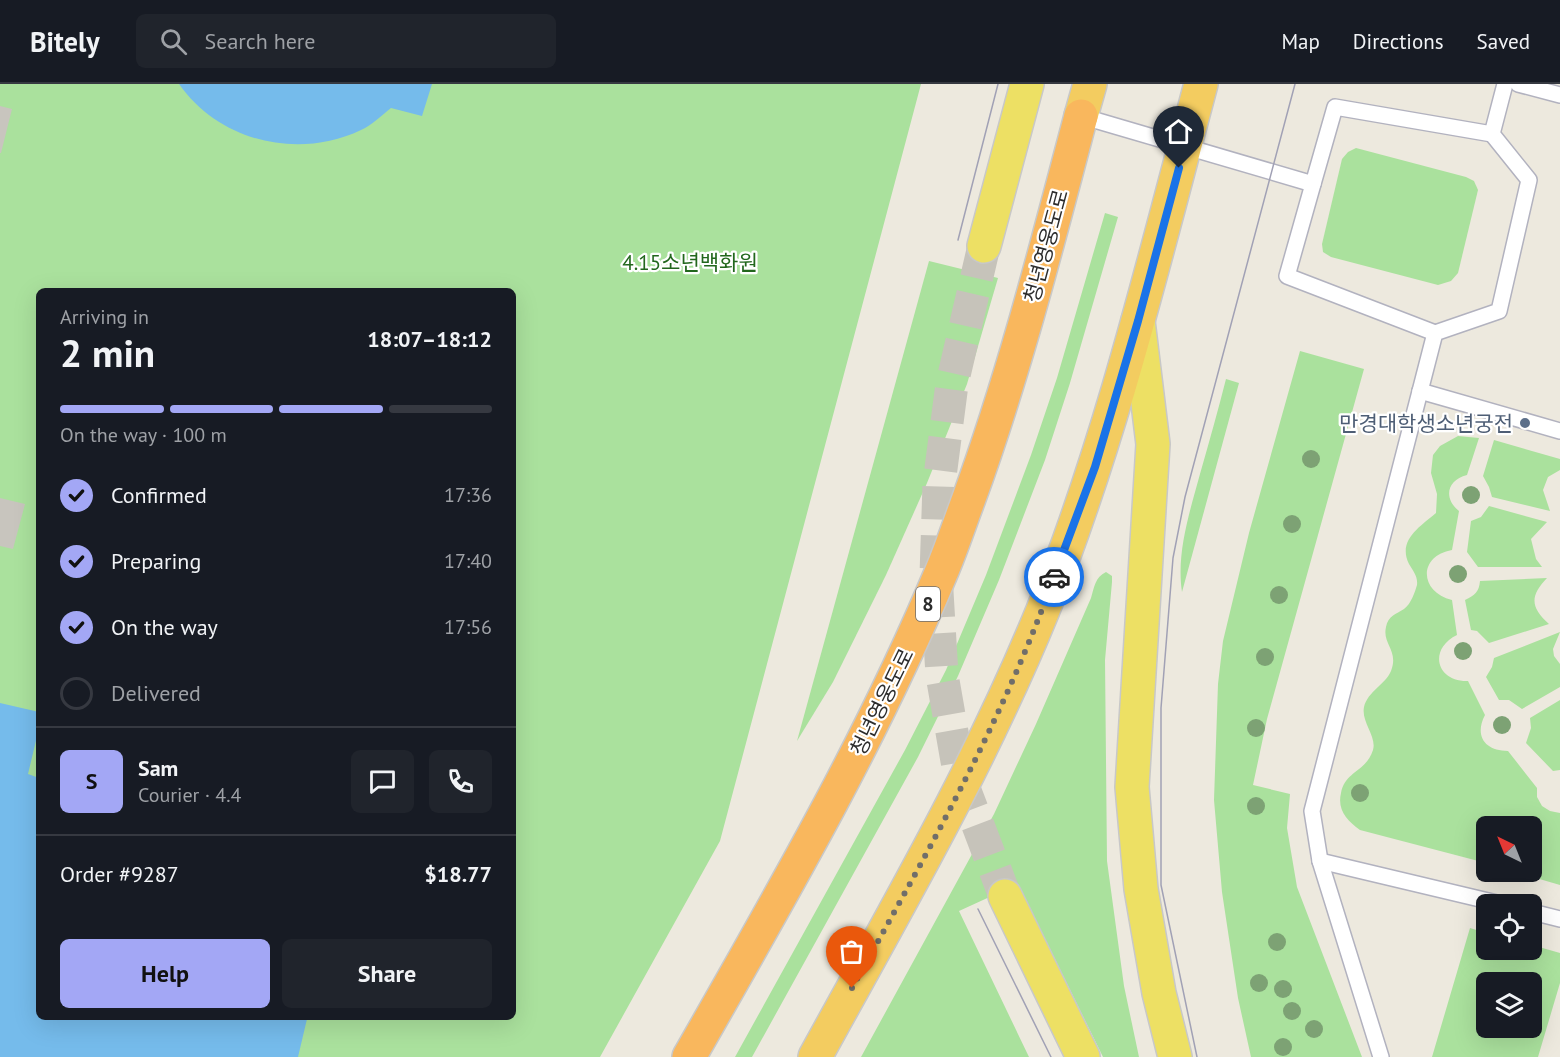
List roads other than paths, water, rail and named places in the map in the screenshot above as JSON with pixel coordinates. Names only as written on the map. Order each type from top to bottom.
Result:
[{"type":"highway","name":"8","points":[[1081,116],[1090,84]]},
{"type":"highway","points":[[815,1057],[973,764],[1038,620],[1095,467],[1138,321],[1201,84]]},
{"type":"highway","name":"청년영웅도로","points":[[689,1057],[767,919],[891,687],[942,572],[996,423],[1081,116]]},
{"type":"main road","points":[[984,246],[1027,84]]},
{"type":"main road","points":[[1138,321],[1153,444],[1132,787],[1141,890],[1159,993],[1174,1057]]},
{"type":"main road","points":[[1005,896],[1083,1057]]},
{"type":"lane","points":[[1492,134],[1505,84]]},
{"type":"lane","points":[[1518,84],[1560,95]]},
{"type":"lane","points":[[1335,106],[1492,134],[1529,180],[1499,311],[1435,333],[1287,276],[1335,106]]},
{"type":"lane","points":[[1081,116],[1313,184]]},
{"type":"lane","points":[[1381,1057],[1320,861],[1312,812],[1435,333]]},
{"type":"lane","points":[[1420,391],[1560,431]]},
{"type":"lane","points":[[1320,861],[1476,898]]},
{"type":"lane","points":[[1542,914],[1560,919]]},
{"type":"water","points":[[179,84],[432,84],[422,116],[391,108],[365,128],[337,139],[312,144],[287,144],[262,140],[238,132],[216,120],[196,104]]},
{"type":"water","points":[[0,703],[36,711],[36,741],[28,774],[36,777],[36,1020],[307,1020],[298,1057],[0,1057]]},
{"type":"tunnel","points":[[984,246],[952,384],[939,484],[936,575],[942,675],[960,778],[1005,896]]},
{"type":"tram line","points":[[958,240],[998,84]]},
{"type":"tram line","points":[[1197,1057],[1161,885],[1161,708],[1173,558],[1185,497],[1295,84]]},
{"type":"tram line","points":[[978,909],[1051,1057]]},
{"type":"place","name":"만경대학생소년궁전","points":[[1525,423]]},
{"type":"park label","name":"4.15소년백화원","points":[[690,262]]}]
